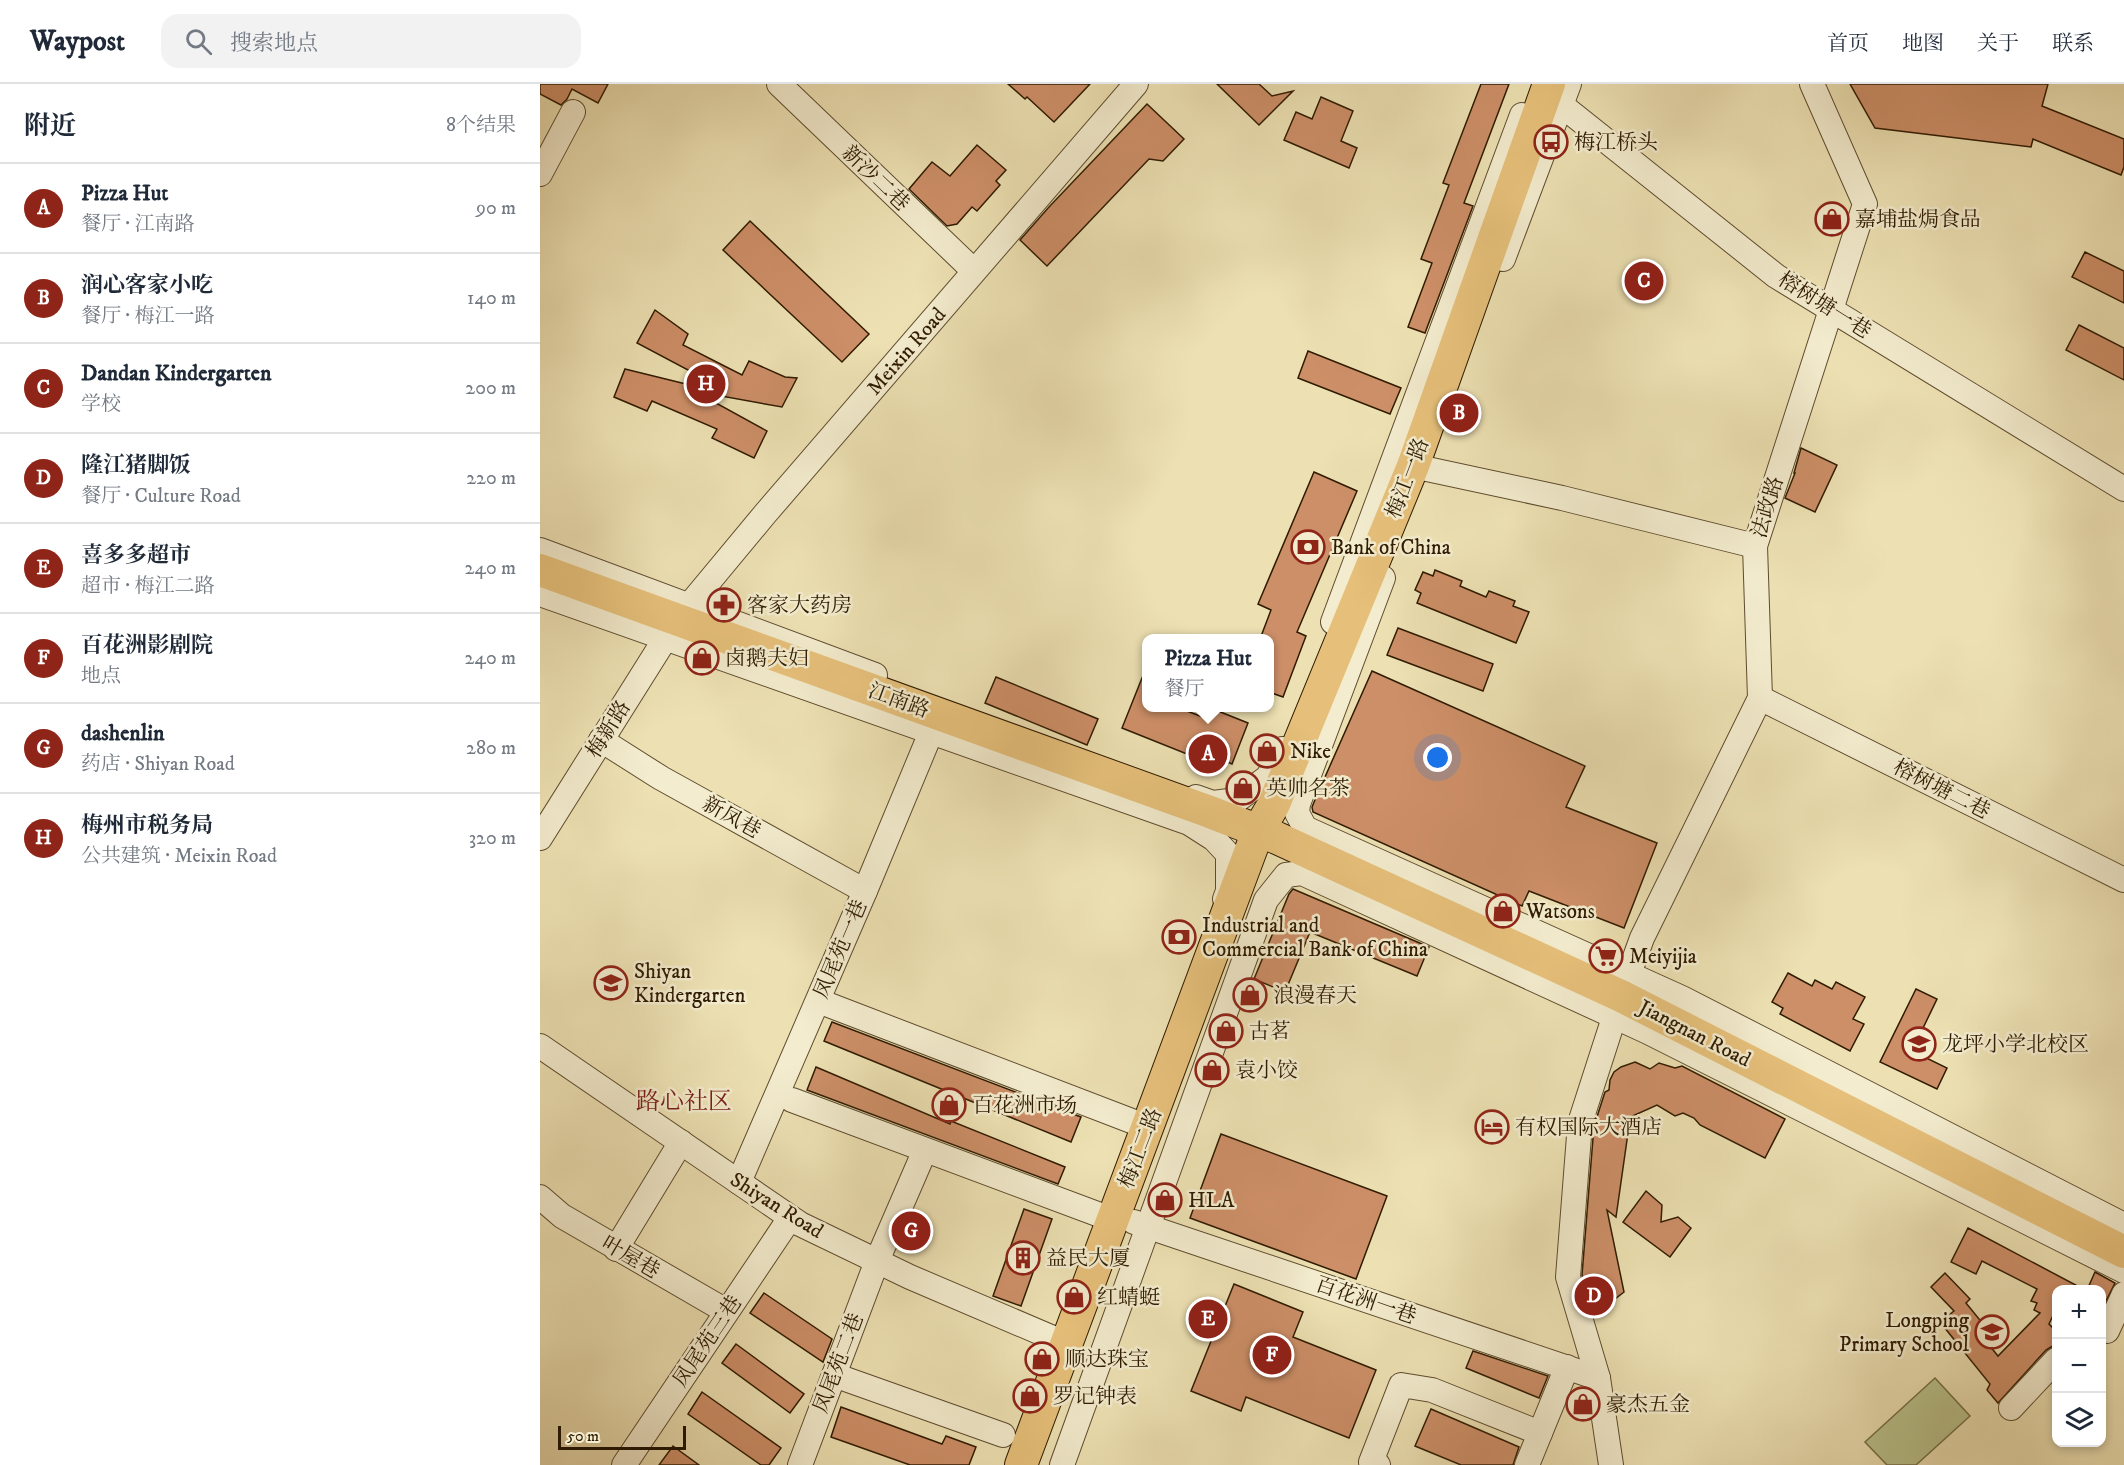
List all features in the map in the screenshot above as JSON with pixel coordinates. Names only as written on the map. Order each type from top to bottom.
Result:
[{"type":"main road","name":"梅江一路","points":[[1268,835],[1274,804],[1418,467],[1552,90]]},
{"type":"main road","name":"江南路","points":[[540,570],[1268,835]]},
{"type":"main road","name":"Jiangnan Road","points":[[1268,835],[1622,996],[2124,1252]]},
{"type":"main road","name":"梅江二路","points":[[1044,1465],[1268,835]]},
{"type":"main road","name":"梅江二路","points":[[1021,1465],[1066,1344],[1268,835]]},
{"type":"street","name":"新沙二巷","points":[[778,84],[974,272]]},
{"type":"street","name":"Meixin Road","points":[[677,620],[765,514],[1137,84]]},
{"type":"street","name":"法政路","points":[[1611,1465],[1598,1378],[1568,1277],[1580,1123],[1642,938],[1760,698],[1755,546],[1865,204],[1812,84]]},
{"type":"street","name":"榕树塘一巷","points":[[1552,90],[1776,276],[2124,489]]},
{"type":"street","points":[[540,550],[1213,803],[1237,800],[1268,777],[1298,717],[1552,90]]},
{"type":"street","points":[[540,174],[573,112]]},
{"type":"street","points":[[1755,546],[1562,498],[1418,467],[1298,804],[1297,813],[1301,822],[1305,828],[1622,996],[2124,1271]]},
{"type":"street","points":[[540,594],[1189,823],[1214,839],[1228,854],[1228,891],[1008,1465]]},
{"type":"street","name":"梅新路","points":[[540,837],[677,620]]},
{"type":"street","name":"榕树塘二巷","points":[[1760,698],[2124,880]]},
{"type":"street","name":"凤尾苑一巷","points":[[739,1182],[865,891],[938,714]]},
{"type":"street","name":"新凤巷","points":[[601,740],[661,778],[865,891]]},
{"type":"street","points":[[1062,1465],[1130,1222],[1266,900],[1286,875],[1302,873],[1622,996],[1682,998],[2124,1225]]},
{"type":"street","points":[[829,1005],[1142,1125]]},
{"type":"street","name":"Shiyan Road","points":[[540,1046],[800,1224],[877,1261],[1066,1344]]},
{"type":"street","name":"百花洲一巷","points":[[792,1100],[925,1150],[1130,1222],[1598,1378]]},
{"type":"street","points":[[616,1249],[681,1142]]},
{"type":"street","name":"凤尾苑二巷","points":[[800,1465],[877,1261],[925,1150]]},
{"type":"street","name":"叶屋巷","points":[[540,1197],[562,1216],[726,1311]]},
{"type":"street","name":"凤尾苑三巷","points":[[624,1465],[790,1218]]},
{"type":"street","points":[[2106,1331],[2124,1294]]},
{"type":"street","points":[[2012,1408],[2052,1364]]},
{"type":"street","points":[[1527,1465],[1567,1367]]},
{"type":"street","points":[[834,1375],[1003,1435]]},
{"type":"street","points":[[1378,1465],[1371,1462],[1401,1385],[1432,1390],[1540,1433]]},
{"type":"green space","points":[[1935,1378],[1970,1416],[1916,1465],[1887,1465],[1865,1442]]},
{"type":"building","points":[[540,84],[608,84],[598,103],[572,89],[561,105],[540,94]]},
{"type":"building","points":[[1008,84],[1090,84],[1054,122],[1027,97],[1025,99]]},
{"type":"building","points":[[1217,84],[1259,84],[1272,96],[1293,91],[1259,125]]},
{"type":"building","points":[[1481,84],[1509,84],[1464,203],[1473,206],[1425,333],[1408,327],[1432,263],[1421,259],[1449,185],[1443,183]]},
{"type":"building","points":[[1850,84],[2048,84],[2042,106],[2124,139],[2124,167],[2121,175],[2033,139],[2031,147],[1875,128]]},
{"type":"building","points":[[1321,97],[1353,111],[1341,141],[1357,148],[1349,168],[1284,140],[1296,112],[1312,119]]},
{"type":"building","points":[[1147,104],[1184,139],[1163,161],[1149,159],[1047,266],[1020,240]]},
{"type":"building","points":[[977,145],[1006,170],[996,181],[1000,185],[977,211],[972,207],[957,224],[947,226],[909,189],[932,162],[950,176]]},
{"type":"building","points":[[750,221],[869,334],[842,362],[723,250]]},
{"type":"building","points":[[2085,252],[2124,271],[2124,303],[2072,277]]},
{"type":"building","points":[[655,310],[688,334],[683,345],[742,375],[749,361],[785,377],[797,378],[782,407],[721,396],[724,389],[637,343]]},
{"type":"building","points":[[2079,325],[2124,348],[2124,380],[2066,350]]},
{"type":"building","points":[[1308,351],[1401,388],[1390,414],[1298,378]]},
{"type":"building","points":[[625,369],[686,384],[685,386],[767,431],[754,458],[712,438],[717,429],[652,401],[647,411],[614,397]]},
{"type":"building","points":[[1801,448],[1837,465],[1815,512],[1785,498],[1795,473]]},
{"type":"building","name":"Bank of China","points":[[1314,472],[1357,491],[1297,632],[1306,636],[1283,697],[1274,694],[1274,634],[1262,634],[1271,610],[1258,604]]},
{"type":"building","points":[[1435,570],[1462,581],[1460,586],[1486,597],[1489,591],[1515,601],[1513,606],[1529,612],[1516,643],[1417,603],[1421,593],[1415,590],[1423,572],[1433,576]]},
{"type":"building","points":[[1398,628],[1493,664],[1483,691],[1387,655]]},
{"type":"building","points":[[1372,671],[1585,766],[1566,807],[1657,843],[1624,928],[1529,891],[1522,906],[1313,812],[1312,807],[1317,795]]},
{"type":"building","points":[[996,677],[1098,719],[1087,745],[985,703]]},
{"type":"building","points":[[1142,678],[1142,712],[1190,712],[1208,719],[1212,712],[1220,712],[1248,723],[1232,764],[1220,759],[1217,766],[1122,728]]},
{"type":"building","points":[[1293,889],[1429,947],[1417,976],[1310,932],[1285,992],[1254,979]]},
{"type":"building","points":[[1788,973],[1812,986],[1815,980],[1832,989],[1836,982],[1865,997],[1853,1019],[1864,1024],[1850,1051],[1780,1014],[1783,1008],[1772,1002]]},
{"type":"building","points":[[1916,989],[1937,999],[1912,1051],[1947,1068],[1937,1089],[1880,1062]]},
{"type":"building","points":[[832,1022],[1081,1117],[1071,1142],[824,1041]]},
{"type":"building","points":[[1635,1062],[1650,1069],[1659,1063],[1675,1068],[1682,1066],[1785,1119],[1765,1158],[1700,1125],[1694,1118],[1683,1113],[1675,1116],[1657,1105],[1628,1118],[1628,1133],[1616,1217],[1607,1210],[1624,1292],[1611,1302],[1591,1303],[1582,1275],[1594,1126],[1614,1072]]},
{"type":"building","points":[[816,1067],[950,1124],[951,1121],[1065,1167],[1058,1184],[807,1090]]},
{"type":"building","points":[[1221,1134],[1387,1196],[1356,1279],[1190,1218]]},
{"type":"building","points":[[1646,1191],[1662,1205],[1661,1222],[1678,1217],[1691,1228],[1670,1257],[1623,1222]]},
{"type":"building","name":"益民大厦","points":[[1024,1209],[1052,1219],[1021,1306],[993,1296]]},
{"type":"building","points":[[1968,1228],[2076,1285],[2052,1285],[2052,1318],[2049,1324],[2052,1327],[2052,1346],[2046,1350],[1998,1403],[1987,1390],[1990,1384],[1940,1322],[1954,1311],[1931,1287],[1945,1273],[1970,1299],[1966,1303],[1984,1325],[1977,1330],[1998,1356],[2040,1313],[2034,1310],[2037,1303],[2031,1301],[2037,1289],[1982,1261],[1976,1274],[1951,1262]]},
{"type":"building","points":[[2095,1272],[2115,1283],[2106,1301],[2106,1285],[2089,1285]]},
{"type":"building","points":[[1234,1284],[1303,1312],[1293,1337],[1376,1370],[1349,1438],[1246,1397],[1241,1411],[1191,1391]]},
{"type":"building","points":[[764,1293],[832,1339],[823,1362],[750,1313]]},
{"type":"building","points":[[736,1344],[804,1394],[790,1413],[722,1363]]},
{"type":"building","points":[[1473,1351],[1548,1376],[1539,1398],[1466,1368]]},
{"type":"building","points":[[702,1392],[781,1448],[769,1465],[761,1465],[688,1414]]},
{"type":"building","points":[[841,1407],[942,1444],[946,1436],[976,1447],[969,1465],[910,1465],[831,1437]]},
{"type":"building","points":[[1431,1409],[1519,1447],[1513,1465],[1461,1465],[1415,1446]]},
{"type":"building","points":[[673,1446],[699,1465],[659,1465]]},
{"type":"place","name":"梅江桥头","points":[[1551,142]]},
{"type":"place","name":"嘉埔盐焗食品","points":[[1832,219]]},
{"type":"place","name":"Dandan Kindergarten","points":[[1644,281]]},
{"type":"place","name":"梅州市税务局","points":[[706,384]]},
{"type":"place","name":"润心客家小吃","points":[[1459,413]]},
{"type":"place","name":"Bank of China","points":[[1308,547]]},
{"type":"place","name":"客家大药房","points":[[724,605]]},
{"type":"place","name":"卤鹅夫妇","points":[[702,658]]},
{"type":"place","name":"Nike","points":[[1267,751]]},
{"type":"place","name":"Pizza Hut","points":[[1208,754]]},
{"type":"place","name":"英帅名茶","points":[[1243,788]]},
{"type":"place","name":"Watsons","points":[[1503,911]]},
{"type":"place","name":"Industrial and Commercial Bank of China","points":[[1179,937]]},
{"type":"place","name":"Meiyijia","points":[[1606,956]]},
{"type":"place","name":"Shiyan Kindergarten","points":[[611,983]]},
{"type":"place","name":"浪漫春天","points":[[1250,995]]},
{"type":"place","name":"古茗","points":[[1226,1031]]},
{"type":"place","name":"龙坪小学北校区","points":[[1919,1044]]},
{"type":"place","name":"袁小饺","points":[[1212,1070]]},
{"type":"place","name":"百花洲市场","points":[[949,1105]]},
{"type":"place","name":"有权国际大酒店","points":[[1492,1127]]},
{"type":"place","name":"HLA","points":[[1165,1200]]},
{"type":"place","name":"dashenlin","points":[[911,1231]]},
{"type":"place","name":"益民大厦","points":[[1023,1258]]},
{"type":"place","name":"隆江猪脚饭","points":[[1594,1296]]},
{"type":"place","name":"红蜻蜓","points":[[1074,1297]]},
{"type":"place","name":"喜多多超市","points":[[1208,1319]]},
{"type":"place","name":"Longping Primary School","points":[[1992,1332]]},
{"type":"place","name":"百花洲影剧院","points":[[1272,1355]]},
{"type":"place","name":"顺达珠宝","points":[[1042,1359]]},
{"type":"place","name":"罗记钟表","points":[[1030,1396]]},
{"type":"place","name":"豪杰五金","points":[[1583,1404]]},
{"type":"district","name":"路心社区","points":[[684,1101]]}]
